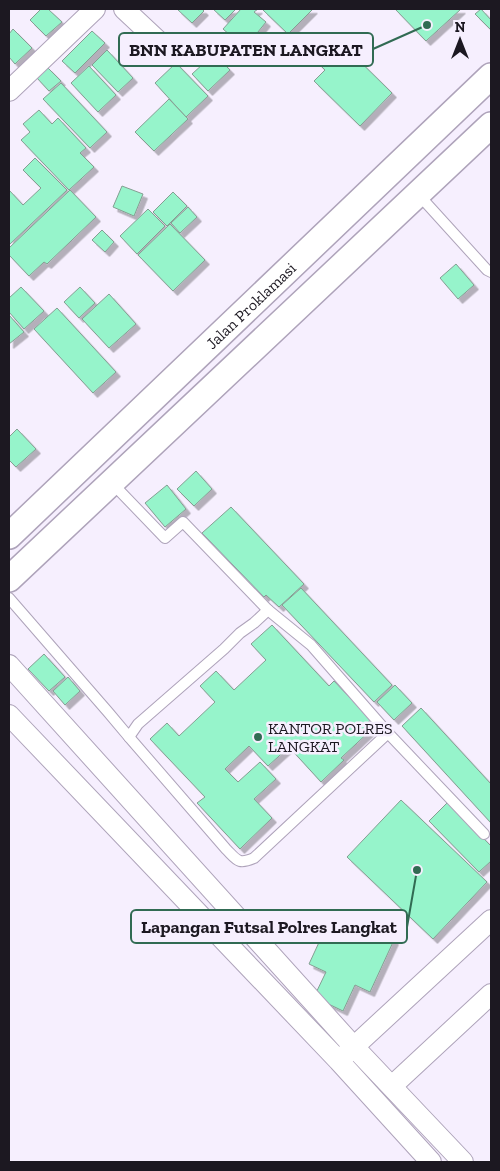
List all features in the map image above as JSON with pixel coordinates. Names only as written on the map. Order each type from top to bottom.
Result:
[{"type":"street","points":[[9,91],[95,9]]},
{"type":"street","points":[[124,9],[171,53]]},
{"type":"street","name":"Jalan Proklamasi","points":[[9,536],[491,76]]},
{"type":"street","name":"Jalan Proklamasi","points":[[9,579],[491,125]]},
{"type":"street","points":[[9,665],[354,1047],[463,1162]]},
{"type":"street","points":[[9,715],[339,1061],[431,1162]]},
{"type":"street","points":[[339,1061],[491,920]]},
{"type":"street","points":[[392,1086],[491,994]]},
{"type":"lane","points":[[418,194],[487,270],[491,272]]},
{"type":"lane","points":[[111,482],[165,538],[183,522],[268,610],[311,645],[388,733],[484,834]]},
{"type":"lane","points":[[9,598],[237,860],[245,862],[254,858],[388,733]]},
{"type":"lane","points":[[129,737],[138,724],[268,610]]},
{"type":"building","points":[[41,9],[48,9],[62,22],[46,36],[30,20]]},
{"type":"building","points":[[177,9],[202,9],[204,11],[192,23]]},
{"type":"building","points":[[213,9],[236,9],[225,20]]},
{"type":"building","points":[[241,9],[258,9],[254,12],[266,22],[245,48],[223,29]]},
{"type":"building","points":[[264,9],[313,9],[288,34]]},
{"type":"building","points":[[395,9],[461,9],[426,41]]},
{"type":"building","points":[[481,9],[491,20],[491,30],[475,14]]},
{"type":"building","points":[[13,29],[32,48],[15,64],[9,57],[9,34]]},
{"type":"building","points":[[92,31],[105,43],[75,73],[62,61]]},
{"type":"building","points":[[331,33],[392,93],[360,126],[314,81],[325,70],[309,54]]},
{"type":"building","points":[[107,50],[133,78],[118,92],[92,65]]},
{"type":"building","points":[[214,54],[230,70],[208,91],[192,74]]},
{"type":"building","points":[[176,63],[208,96],[186,117],[155,83]]},
{"type":"building","points":[[89,66],[116,95],[98,112],[71,83]]},
{"type":"building","points":[[47,67],[61,81],[49,91],[36,77]]},
{"type":"building","points":[[61,83],[107,132],[90,148],[43,99]]},
{"type":"building","points":[[169,99],[188,119],[154,151],[135,132]]},
{"type":"building","points":[[39,110],[52,124],[58,118],[86,148],[80,153],[94,167],[69,190],[21,140],[30,132],[23,124]]},
{"type":"building","points":[[35,158],[67,190],[9,245],[9,190],[23,205],[41,188],[23,170]]},
{"type":"building","points":[[122,186],[143,194],[134,216],[113,207]]},
{"type":"building","points":[[70,190],[96,217],[47,264],[44,262],[29,276],[9,255],[9,248]]},
{"type":"building","points":[[173,192],[187,206],[167,226],[153,212]]},
{"type":"building","points":[[188,207],[197,217],[180,233],[171,223]]},
{"type":"building","points":[[148,209],[165,226],[137,254],[120,236]]},
{"type":"building","points":[[170,224],[205,260],[173,291],[138,255]]},
{"type":"building","points":[[102,230],[114,242],[105,252],[92,240]]},
{"type":"building","points":[[456,264],[474,285],[458,299],[440,278]]},
{"type":"building","points":[[21,287],[44,311],[24,329],[9,312],[9,298]]},
{"type":"building","points":[[80,287],[95,303],[79,318],[64,302]]},
{"type":"building","points":[[109,294],[136,324],[109,348],[82,319]]},
{"type":"building","points":[[57,308],[116,372],[93,393],[34,329]]},
{"type":"building","points":[[9,315],[24,332],[9,344]]},
{"type":"building","points":[[17,429],[36,449],[16,467],[9,460],[9,437]]},
{"type":"building","points":[[196,471],[212,489],[194,506],[177,489]]},
{"type":"building","points":[[167,485],[186,509],[165,527],[145,503]]},
{"type":"building","points":[[231,507],[304,584],[279,607],[266,595],[264,597],[202,533]]},
{"type":"building","points":[[301,588],[392,685],[374,702],[282,605]]},
{"type":"building","name":"KANTOR POLRES LANGKAT","points":[[272,625],[329,686],[334,681],[371,720],[367,723],[372,729],[341,758],[344,760],[321,782],[289,747],[268,766],[249,746],[225,769],[238,782],[260,762],[276,779],[254,799],[272,818],[240,849],[197,803],[205,797],[150,739],[167,723],[179,736],[215,702],[200,686],[216,671],[234,690],[266,660],[251,644]]},
{"type":"building","points":[[44,654],[65,677],[49,691],[28,669]]},
{"type":"building","points":[[68,677],[80,691],[65,705],[53,691]]},
{"type":"building","points":[[395,685],[412,703],[394,720],[377,702]]},
{"type":"building","points":[[421,708],[491,784],[491,823],[402,726]]},
{"type":"building","points":[[401,800],[487,882],[433,939],[347,857]]},
{"type":"building","points":[[448,802],[491,846],[491,861],[479,872],[429,821]]},
{"type":"building","points":[[333,912],[394,940],[370,992],[355,985],[343,1011],[314,997],[326,972],[309,964]]},
{"type":"place","name":"BNN KABUPATEN LANGKAT","points":[[427,25]]},
{"type":"place","name":"KANTOR POLRES LANGKAT","points":[[258,737]]},
{"type":"place","name":"Lapangan Futsal Polres Langkat","points":[[417,870]]}]
